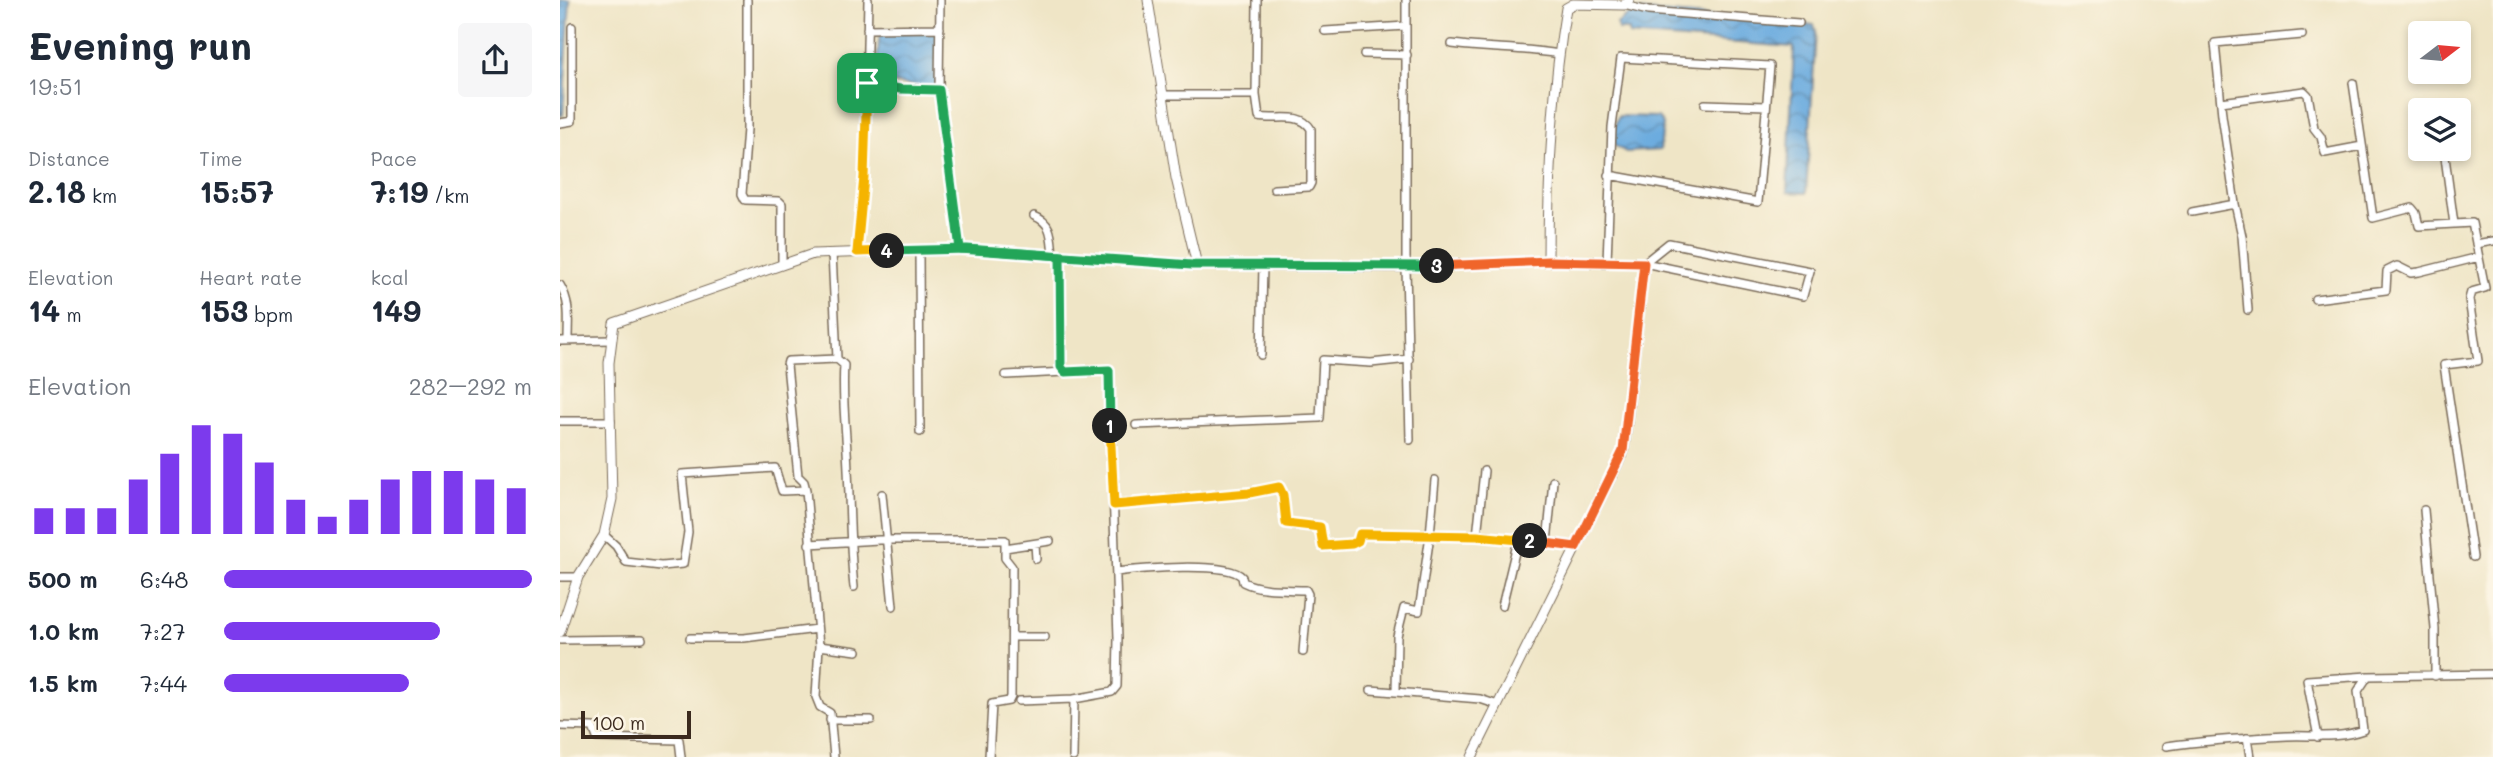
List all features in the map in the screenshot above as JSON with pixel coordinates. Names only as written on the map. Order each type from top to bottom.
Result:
[{"type":"street","points":[[747,0],[747,129],[742,194],[745,200],[779,201],[782,204],[782,265]]},
{"type":"street","points":[[857,252],[864,177],[868,0]]},
{"type":"street","points":[[940,0],[939,90],[960,249]]},
{"type":"street","points":[[1148,0],[1176,178],[1198,265]]},
{"type":"street","points":[[1257,0],[1256,95],[1259,117],[1292,117],[1308,124],[1311,129],[1309,187],[1274,189]]},
{"type":"street","points":[[1406,0],[1406,267],[1410,440]]},
{"type":"street","points":[[1548,261],[1551,144],[1566,8],[1573,4],[1627,3],[1648,11],[1799,23]]},
{"type":"street","points":[[1325,31],[1406,26]]},
{"type":"street","points":[[560,123],[572,121],[572,27]]},
{"type":"street","points":[[867,29],[940,28]]},
{"type":"street","points":[[2248,310],[2242,236],[2235,204],[2215,43],[2302,35]]},
{"type":"street","points":[[1452,44],[1539,50],[1559,54]]},
{"type":"street","points":[[1364,54],[1407,55]]},
{"type":"street","points":[[1607,262],[1609,175],[1612,127],[1621,58],[1770,66],[1758,202],[1609,175]]},
{"type":"street","points":[[867,83],[900,89],[939,90]]},
{"type":"street","points":[[2353,83],[2373,218],[2412,208],[2419,226],[2472,223],[2489,288],[2471,292],[2469,299],[2478,361],[2444,365],[2473,557]]},
{"type":"street","points":[[2221,102],[2304,91],[2308,94],[2314,128],[2321,137],[2325,153],[2362,146]]},
{"type":"street","points":[[1163,95],[1256,95]]},
{"type":"street","points":[[1705,104],[1766,106]]},
{"type":"street","points":[[2446,161],[2454,224]]},
{"type":"street","points":[[2192,212],[2235,204]]},
{"type":"street","points":[[1034,216],[1046,222],[1049,227],[1057,255],[1059,354],[1061,367],[1065,372]]},
{"type":"street","points":[[2476,244],[2493,241]]},
{"type":"street","points":[[560,632],[578,577],[604,535],[612,499],[609,363],[614,323],[813,254],[960,249],[1198,265],[1263,266],[1406,267],[1548,261],[1644,263],[1803,296],[1810,271],[1669,243],[1644,263],[1623,451],[1472,757]]},
{"type":"street","points":[[919,250],[920,432]]},
{"type":"street","points":[[832,253],[837,359]]},
{"type":"street","points":[[2315,299],[2386,289],[2387,271],[2397,266],[2411,273],[2479,257]]},
{"type":"street","points":[[1261,355],[1263,266]]},
{"type":"street","points":[[560,285],[569,307],[564,340],[612,340]]},
{"type":"street","points":[[834,757],[830,713],[820,706],[816,697],[819,646],[806,490],[804,482],[798,476],[788,361],[837,359],[844,365],[842,402],[854,587]]},
{"type":"street","points":[[1136,425],[1320,418],[1324,360],[1371,363],[1409,359]]},
{"type":"street","points":[[1006,375],[1109,370],[1117,687],[1112,692],[1074,699],[1019,701]]},
{"type":"street","points":[[560,421],[611,421]]},
{"type":"street","points":[[604,535],[616,546],[626,562],[661,566],[683,564],[688,532],[682,474],[775,467],[782,491],[806,490]]},
{"type":"street","points":[[1477,536],[1484,471]]},
{"type":"street","points":[[1396,691],[1398,636],[1404,608],[1419,611],[1435,480]]},
{"type":"street","points":[[1548,543],[1553,481]]},
{"type":"street","points":[[1114,505],[1249,493],[1279,487],[1283,495],[1286,523],[1320,527],[1323,546],[1352,544],[1358,541],[1360,534],[1477,536],[1576,547]]},
{"type":"street","points":[[882,494],[893,606]]},
{"type":"street","points":[[2424,510],[2435,629],[2435,676]]},
{"type":"street","points":[[809,544],[888,540],[1005,540],[1006,561],[1012,567],[1011,697],[1009,701],[992,704],[989,757]]},
{"type":"street","points":[[1502,606],[1518,540]]},
{"type":"street","points":[[1005,548],[1050,541]]},
{"type":"street","points":[[1035,544],[1036,559]]},
{"type":"street","points":[[1116,572],[1185,568],[1236,571],[1243,582],[1248,584],[1275,589],[1306,590],[1308,594],[1303,652]]},
{"type":"street","points":[[560,577],[578,577]]},
{"type":"street","points":[[690,638],[744,638],[817,629]]},
{"type":"street","points":[[1012,637],[1045,637]]},
{"type":"street","points":[[560,640],[642,639]]},
{"type":"street","points":[[819,646],[858,651]]},
{"type":"street","points":[[2318,737],[2307,680],[2493,674]]},
{"type":"street","points":[[2167,746],[2212,739],[2318,737],[2363,730],[2358,691],[2368,676]]},
{"type":"street","points":[[1371,690],[1480,699],[1498,705]]},
{"type":"street","points":[[1073,757],[1074,699]]},
{"type":"street","points":[[830,720],[871,720]]},
{"type":"street","points":[[560,726],[593,727],[597,738],[679,740],[681,757]]},
{"type":"street","points":[[2247,738],[2249,757]]},
{"type":"water","points":[[560,0],[570,0],[563,115],[560,116]]},
{"type":"water","points":[[1635,10],[1814,25],[1816,31],[1806,193],[1787,192],[1794,47],[1629,35],[1629,30],[1618,30],[1617,24]]},
{"type":"water","points":[[880,30],[940,30],[939,86],[934,88],[875,81]]},
{"type":"water","points":[[1618,116],[1658,117],[1663,124],[1660,150],[1626,152],[1614,145]]},
{"type":"route","points":[[867,83],[864,177],[857,252],[967,249],[1192,265],[1406,267],[1548,261],[1644,263],[1623,451],[1576,547],[1477,536],[1370,534],[1360,534],[1358,541],[1352,544],[1323,546],[1320,527],[1291,525],[1285,522],[1283,495],[1279,487],[1249,493],[1114,505],[1109,370],[1065,372],[1061,367],[1060,256],[967,249],[960,249],[939,90],[900,89],[867,83]]}]
